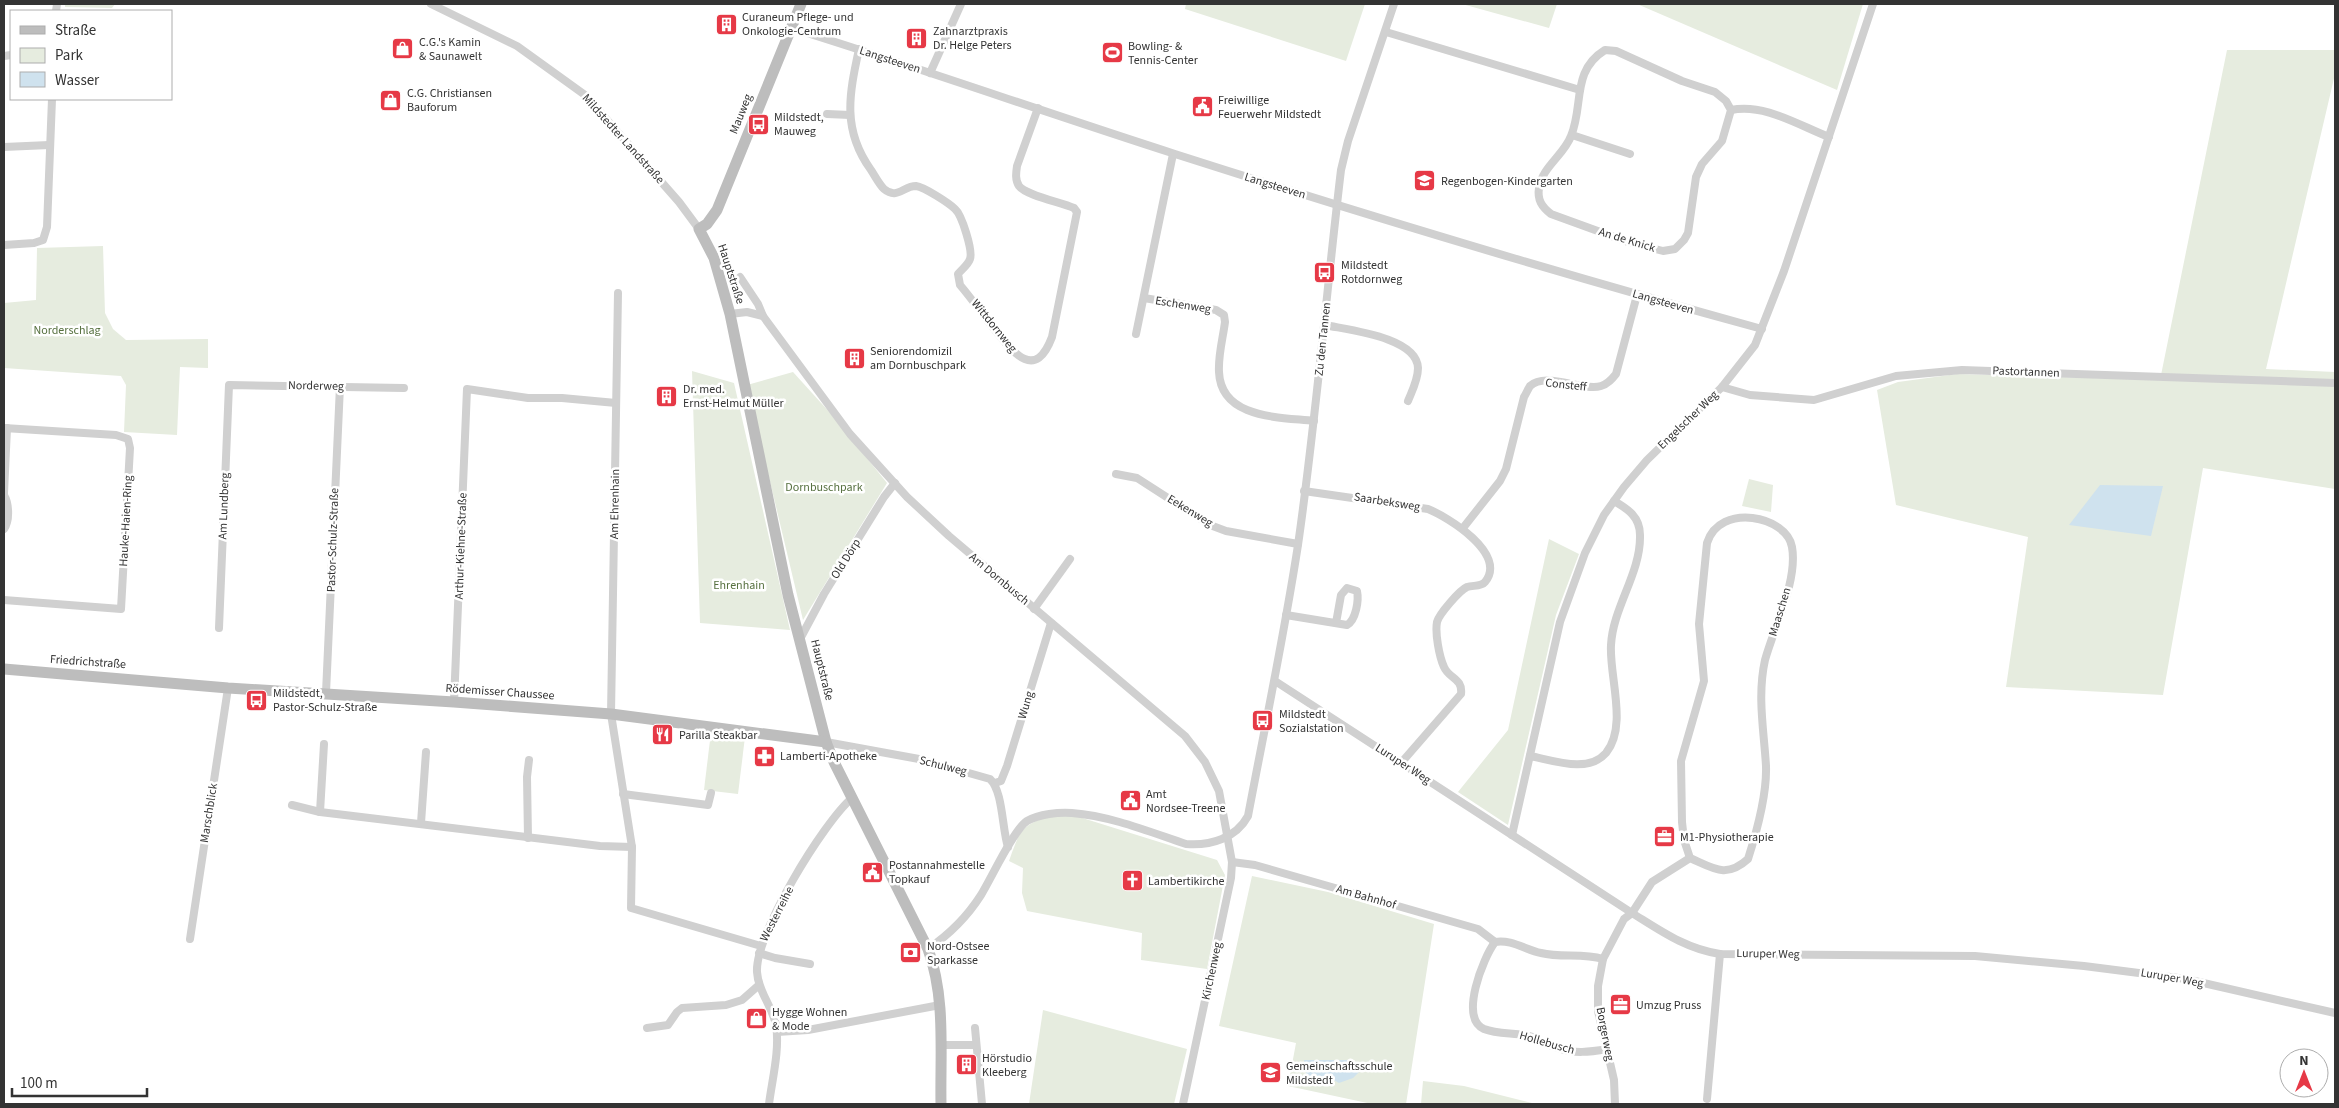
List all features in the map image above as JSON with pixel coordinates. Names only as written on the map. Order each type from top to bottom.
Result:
[{"type":"street","name":"Mildstedter Landstraße","points":[[431,4],[517,46],[585,95],[673,195],[699,229]]},
{"type":"street","name":"Mauweg","points":[[699,229],[707,224],[717,210],[801,4]]},
{"type":"street","points":[[930,73],[961,4]]},
{"type":"street","name":"Zu den Tannen","points":[[1275,681],[1298,544],[1314,421],[1341,170],[1348,141],[1394,4]]},
{"type":"street","name":"Engelscher Weg","points":[[1512,835],[1566,604],[1592,536],[1614,501],[1647,460],[1722,387],[1755,345],[1784,271],[1873,4]]},
{"type":"street","name":"Langsteeven","points":[[792,28],[1173,154],[1337,205],[1637,295],[1762,329]]},
{"type":"street","points":[[1386,32],[1580,90]]},
{"type":"street","name":"Wittdornweg","points":[[859,49],[850,98],[850,114],[855,144],[860,156],[883,188],[894,194],[910,187],[922,188],[956,209],[971,249],[971,258],[958,274],[960,285],[1009,347],[1020,358],[1028,360],[1038,359],[1046,353],[1052,337],[1076,212],[1074,208],[1026,191],[1018,185],[1016,176],[1017,166],[1038,108]]},
{"type":"street","name":"An de Knick","points":[[1605,50],[1616,51],[1682,81],[1715,92],[1726,101],[1731,110],[1722,141],[1702,164],[1696,177],[1690,220],[1684,240],[1675,249],[1663,252],[1628,242],[1550,214],[1542,207],[1539,186],[1545,172],[1560,156],[1572,136],[1580,90],[1586,69],[1595,57],[1605,50]]},
{"type":"street","points":[[4,245],[34,244],[43,240],[48,227],[49,145],[52,100]]},
{"type":"street","points":[[1731,110],[1745,107],[1760,109],[1829,137]]},
{"type":"street","points":[[828,114],[850,114]]},
{"type":"street","points":[[1572,136],[1630,154]]},
{"type":"street","points":[[4,147],[49,145]]},
{"type":"street","name":"Eschenweg","points":[[1136,334],[1173,154]]},
{"type":"street","name":"Hauptstraße","points":[[699,229],[714,258],[730,314],[788,595],[826,742],[928,949],[935,968],[940,1004],[941,1104]]},
{"type":"street","name":"Am Dornbusch","points":[[740,277],[758,304],[763,316],[850,434],[895,483],[949,536],[1185,736],[1205,762],[1219,791],[1228,837]]},
{"type":"street","name":"Am Ehrenhain","points":[[618,293],[611,714],[632,847],[631,908],[760,949]]},
{"type":"street","name":"Consteff","points":[[1463,528],[1500,481],[1506,469],[1524,397],[1530,386],[1538,382],[1550,381],[1601,387],[1609,382],[1616,374],[1637,295]]},
{"type":"street","name":"Eschenweg","points":[[1144,298],[1216,310],[1224,315],[1225,322],[1219,374],[1230,400],[1253,413],[1314,421]]},
{"type":"street","points":[[730,314],[747,312],[763,316]]},
{"type":"street","points":[[1324,325],[1392,340],[1406,347],[1415,357],[1418,367],[1415,385],[1408,401]]},
{"type":"street","name":"Pastortannen","points":[[1722,387],[1750,395],[1814,400],[1896,376],[1962,370],[2335,383]]},
{"type":"street","name":"Norderweg","points":[[229,385],[404,388]]},
{"type":"street","name":"Am Lundberg","points":[[219,628],[229,385]]},
{"type":"street","name":"Pastor-Schulz-Straße","points":[[326,693],[340,386]]},
{"type":"street","name":"Arthur-Kiehne-Straße","points":[[454,702],[467,389],[528,398],[562,398],[616,403]]},
{"type":"street","points":[[4,528],[7,525],[7,501],[4,494],[5,428]]},
{"type":"street","name":"Hauke-Haien-Ring","points":[[4,600],[121,609],[130,448],[128,439],[116,436],[5,428]]},
{"type":"street","name":"Eekenweg","points":[[1116,474],[1137,478],[1210,525],[1226,531],[1298,544]]},
{"type":"street","name":"Old Dörp","points":[[800,639],[824,594],[884,497],[895,483]]},
{"type":"street","name":"Saarbeksweg","points":[[1304,491],[1400,503],[1428,509],[1443,515],[1463,528],[1477,541],[1487,558],[1489,569],[1487,580],[1483,585],[1464,588],[1438,620],[1437,630],[1444,667],[1448,674],[1462,686],[1461,694],[1401,763]]},
{"type":"street","points":[[1530,756],[1579,764],[1590,763],[1606,753],[1611,743],[1616,723],[1611,644],[1614,626],[1638,552],[1640,534],[1637,519],[1629,510],[1614,501]]},
{"type":"street","name":"Maaschen","points":[[1729,519],[1758,519],[1776,526],[1786,535],[1792,545],[1787,594],[1763,671],[1761,723],[1766,767],[1765,786],[1748,859],[1730,870],[1717,870],[1690,858],[1684,840],[1682,822],[1681,761],[1704,681],[1699,624],[1707,543],[1710,533],[1719,524],[1729,519]]},
{"type":"street","points":[[1034,609],[1070,559]]},
{"type":"street","points":[[1286,615],[1347,625],[1353,619],[1358,596],[1357,591],[1354,589],[1348,588],[1341,595],[1336,623]]},
{"type":"street","name":"Wung","points":[[994,783],[1001,781],[1007,766],[1051,623]]},
{"type":"street","name":"Friedrichstraße","points":[[4,669],[170,682]]},
{"type":"street","points":[[928,949],[948,936],[965,917],[980,896],[1018,830],[1028,821],[1051,814],[1070,812],[1091,815],[1186,844],[1208,843],[1228,837],[1242,828],[1248,816],[1275,681]]},
{"type":"street","name":"Luruper Weg","points":[[1275,681],[1632,913],[1683,944],[1700,951],[1720,954],[1975,956],[2013,959],[2186,979],[2335,1013]]},
{"type":"street","name":"Rödemisser Chaussee","points":[[170,682],[228,688],[326,693],[611,714],[826,742]]},
{"type":"street","name":"Marschblick","points":[[190,939],[228,688]]},
{"type":"street","name":"Schulweg","points":[[826,742],[919,759],[976,774],[990,779],[994,783]]},
{"type":"street","points":[[320,812],[324,744]]},
{"type":"street","points":[[421,823],[426,752]]},
{"type":"street","points":[[528,838],[527,777],[530,760]]},
{"type":"street","points":[[994,783],[1008,847]]},
{"type":"street","points":[[623,794],[708,805],[711,793]]},
{"type":"street","name":"Westerreihe","points":[[769,1104],[777,1032],[759,985],[757,971],[760,949],[786,893],[815,844],[842,806],[852,798]]},
{"type":"street","points":[[292,804],[320,812],[421,823],[528,838],[600,846],[632,847]]},
{"type":"street","name":"Kirchenweg","points":[[1184,1104],[1230,886],[1232,862],[1228,837]]},
{"type":"street","points":[[1632,913],[1652,882],[1690,858]]},
{"type":"street","name":"Am Bahnhof","points":[[1232,862],[1255,865],[1478,929],[1495,942]]},
{"type":"street","name":"Borgerweg","points":[[1615,1104],[1614,1080],[1598,1011],[1598,986],[1603,959],[1624,919],[1632,913]]},
{"type":"street","points":[[1495,942],[1510,943],[1540,953],[1585,955],[1603,959]]},
{"type":"street","name":"Hollebusch","points":[[1495,942],[1490,950],[1473,997],[1472,1014],[1477,1024],[1493,1031],[1533,1038],[1557,1048],[1573,1052],[1607,1049]]},
{"type":"street","points":[[760,949],[775,958],[810,964]]},
{"type":"street","points":[[1707,1098],[1720,954]]},
{"type":"street","points":[[647,1028],[668,1025],[682,1008],[726,1005],[742,1000],[759,985]]},
{"type":"street","points":[[777,1032],[808,1030],[940,1004]]},
{"type":"street","points":[[974,1028],[982,1104]]},
{"type":"street","points":[[940,1045],[976,1045]]},
{"type":"green space","points":[[65,4],[115,4],[112,8],[65,7]]},
{"type":"green space","points":[[1186,4],[1365,4],[1346,61],[1185,9]]},
{"type":"green space","points":[[1462,4],[1557,4],[1549,28]]},
{"type":"green space","points":[[1637,4],[1863,4],[1837,90]]},
{"type":"green space","points":[[2227,50],[2335,50],[2335,74],[2266,369],[2335,372],[2335,489],[2203,468],[2163,695],[2006,687],[2028,537],[1896,505],[1877,390],[1898,382],[1957,374],[2160,380]]},
{"type":"green space","name":"Norderschlag","points":[[103,246],[105,313],[113,329],[126,340],[208,339],[208,368],[180,367],[177,435],[124,432],[126,385],[121,376],[4,368],[4,303],[36,300],[37,248]]},
{"type":"green space","name":"Ehrenhain","points":[[692,371],[734,383],[790,630],[700,623]]},
{"type":"green space","name":"Dornbuschpark","points":[[793,372],[832,415],[887,483],[803,620],[747,385]]},
{"type":"green space","points":[[1749,479],[1773,485],[1771,512],[1742,506]]},
{"type":"green space","points":[[1549,539],[1579,554],[1556,615],[1508,825],[1458,792],[1508,730]]},
{"type":"green space","points":[[711,732],[745,737],[738,794],[704,790]]},
{"type":"green space","points":[[1053,815],[1076,816],[1217,860],[1225,875],[1207,969],[1141,960],[1142,933],[1027,911],[1022,893],[1023,868],[1009,861],[1019,835],[1023,830],[1034,822]]},
{"type":"green space","points":[[1252,876],[1328,892],[1434,924],[1406,1104],[1372,1104],[1288,1086],[1296,1043],[1219,1026]]},
{"type":"green space","points":[[1043,1010],[1187,1049],[1174,1104],[1029,1104]]},
{"type":"green space","points":[[1423,1081],[1464,1086],[1536,1104],[1421,1104]]},
{"type":"water","points":[[2100,485],[2163,486],[2151,536],[2069,525]]},
{"type":"water","points":[[1304,1060],[1352,1060],[1362,1069],[1353,1078],[1339,1083],[1327,1076],[1307,1079]]},
{"type":"place","name":"Curaneum Pflege- und Onkologie-Centrum","points":[[726,24]]},
{"type":"place","name":"Zahnarztpraxis Dr. Helge Peters","points":[[917,38]]},
{"type":"place","name":"C.G.'s Kamin & Saunawelt","points":[[403,49]]},
{"type":"place","name":"Bowling- & Tennis-Center","points":[[1112,53]]},
{"type":"place","name":"C.G. Christiansen Bauforum","points":[[391,100]]},
{"type":"place","name":"Freiwillige Feuerwehr Mildstedt","points":[[1202,107]]},
{"type":"place","name":"Mildstedt, Mauweg","points":[[758,124]]},
{"type":"place","name":"Regenbogen-Kindergarten","points":[[1425,181]]},
{"type":"place","name":"Mildstedt Rotdornweg","points":[[1325,272]]},
{"type":"place","name":"Seniorendomizil am Dornbuschpark","points":[[854,358]]},
{"type":"place","name":"Dr. med. Ernst-Helmut Müller","points":[[667,396]]},
{"type":"place","name":"Mildstedt, Pastor-Schulz-Straße","points":[[257,700]]},
{"type":"place","name":"Mildstedt Sozialstation","points":[[1263,721]]},
{"type":"place","name":"Parilla Steakbar","points":[[663,735]]},
{"type":"place","name":"Lamberti-Apotheke","points":[[764,756]]},
{"type":"place","name":"Amt Nordsee-Treene","points":[[1130,801]]},
{"type":"place","name":"M1-Physiotherapie","points":[[1664,837]]},
{"type":"place","name":"Postannahmestelle Topkauf","points":[[873,872]]},
{"type":"place","name":"Lambertikirche","points":[[1132,881]]},
{"type":"place","name":"Nord-Ostsee Sparkasse","points":[[911,953]]},
{"type":"place","name":"Umzug Pruss","points":[[1620,1005]]},
{"type":"place","name":"Hygge Wohnen & Mode","points":[[756,1019]]},
{"type":"place","name":"Hörstudio Kleeberg","points":[[966,1065]]},
{"type":"place","name":"Gemeinschaftsschule Mildstedt","points":[[1270,1073]]}]
